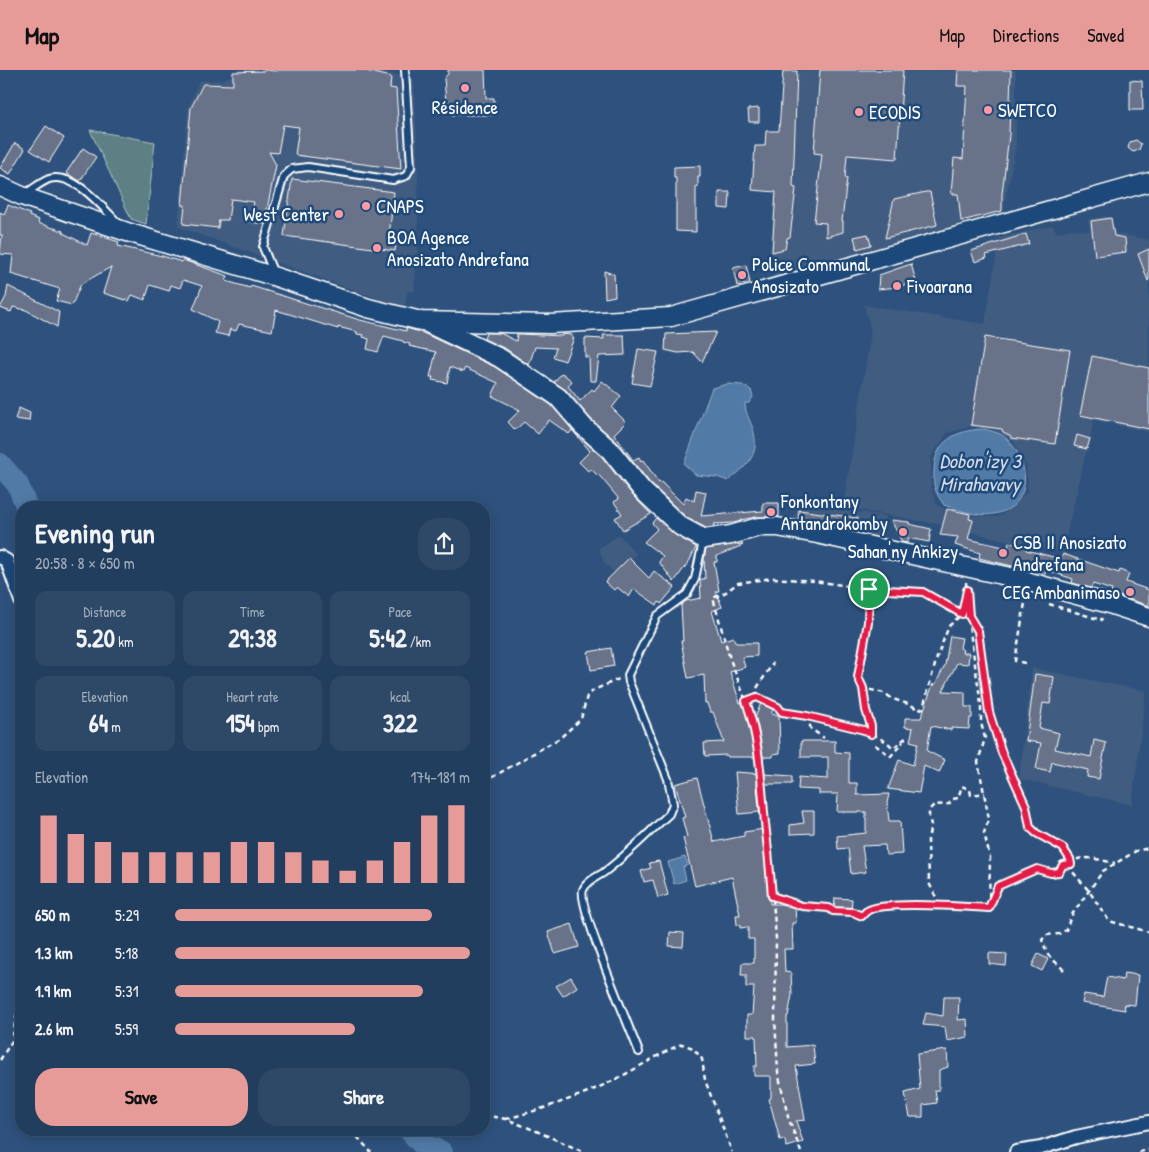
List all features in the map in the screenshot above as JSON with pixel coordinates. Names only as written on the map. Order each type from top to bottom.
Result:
[{"type":"main road","points":[[424,322],[550,324],[671,317],[1149,182]]},
{"type":"main road","points":[[0,186],[22,196],[127,232],[276,277],[368,308],[424,322],[500,358],[558,397],[583,426],[610,450],[642,490],[680,526],[704,540],[759,527],[777,527],[963,565],[1106,603],[1149,617]]},
{"type":"street","points":[[0,557],[7,561],[15,584]]},
{"type":"street","points":[[1016,1152],[1041,1148],[1076,1137],[1149,1122]]},
{"type":"lane","points":[[276,277],[263,247],[284,176],[292,170],[308,167],[393,180],[406,176],[411,167],[405,70]]},
{"type":"lane","points":[[22,196],[48,179],[68,179],[80,187],[127,232]]},
{"type":"lane","points":[[639,1052],[596,942],[583,905],[582,892],[586,884],[609,868],[669,814],[673,804],[668,779],[629,682],[628,675],[657,616],[687,594],[695,579],[704,540]]},
{"type":"path","points":[[963,565],[981,704],[981,723],[985,738],[978,762],[989,819],[984,832],[990,857],[989,908]]},
{"type":"path","points":[[801,1152],[788,1118],[778,1072],[775,1019],[776,939],[769,848],[758,747],[754,722],[730,659],[713,598],[726,592],[738,583],[773,578],[814,581],[869,589],[923,592],[962,614]]},
{"type":"path","points":[[869,589],[868,622],[858,677],[863,688],[871,734]]},
{"type":"path","points":[[863,688],[884,693],[919,710],[923,708],[938,654],[949,626],[962,614],[967,590]]},
{"type":"path","points":[[1025,663],[1015,661],[1026,597],[1035,600]]},
{"type":"path","points":[[1045,603],[1101,620],[1106,603]]},
{"type":"path","points":[[969,616],[978,631],[989,712],[1002,753],[1026,806],[1030,827],[1036,833],[1063,848],[1070,859],[1072,871],[1089,891],[1109,921],[1149,932]]},
{"type":"path","points":[[757,697],[757,688],[773,663]]},
{"type":"path","points":[[490,779],[560,738],[581,719],[587,696],[594,690],[628,675]]},
{"type":"path","points":[[746,701],[757,697],[778,707],[782,712],[864,730],[887,742],[893,748],[907,737],[890,756],[875,745]]},
{"type":"path","points":[[807,716],[811,729],[824,738]]},
{"type":"path","points":[[938,905],[930,883],[928,840],[931,825],[928,817],[929,810],[934,805],[949,804],[953,799],[958,798],[962,786],[970,790],[971,795],[985,793]]},
{"type":"path","points":[[1064,970],[1048,955],[1042,940],[1046,935],[1059,934],[1066,930],[1071,916],[1103,871],[1136,851],[1149,848]]},
{"type":"path","points":[[989,908],[998,886],[1037,869],[1051,873],[1059,872],[1063,865],[1071,864],[1077,860],[1094,858],[1115,864]]},
{"type":"path","points":[[772,896],[802,906],[829,908],[833,911],[853,912],[862,916],[868,910],[884,906],[938,905],[989,908]]},
{"type":"path","points":[[0,1060],[12,1041],[15,1024]]},
{"type":"path","points":[[506,1120],[541,1110],[614,1080],[660,1053],[682,1044],[693,1048],[702,1059],[705,1080],[732,1152]]},
{"type":"path","points":[[490,1116],[534,1130],[584,1152]]},
{"type":"path","points":[[356,1136],[371,1152]]},
{"type":"path","points":[[1139,1152],[1149,1150]]},
{"type":"shaded area","points":[[236,70],[375,70],[414,79],[418,166],[418,246],[414,292],[408,291],[404,308],[178,227],[188,108],[199,81],[221,80],[229,77]]},
{"type":"shaded area","points":[[783,70],[1016,70],[1016,146],[1003,212],[774,281],[770,254]]},
{"type":"shaded area","points":[[1109,216],[1111,232],[1149,240],[1149,432],[1094,420],[1062,553],[966,531],[971,516],[997,517],[1005,513],[1028,491],[1026,465],[1014,442],[996,430],[970,427],[947,433],[931,457],[931,487],[937,505],[946,509],[942,525],[843,507],[871,332],[864,305],[985,324],[999,238],[1053,225],[1057,233],[1071,229],[1090,231],[1088,219]]},
{"type":"shaded area","points":[[797,503],[886,516],[881,539],[794,524]]},
{"type":"shaded area","points":[[619,535],[636,554],[618,576],[604,563],[599,548]]},
{"type":"shaded area","points":[[1032,668],[1146,691],[1132,805],[1019,779]]},
{"type":"green space","points":[[90,130],[155,142],[146,224],[131,219]]},
{"type":"water","points":[[728,384],[742,385],[751,390],[753,397],[749,403],[745,403],[745,407],[753,429],[755,449],[745,466],[728,481],[717,477],[696,475],[684,464],[712,388]]},
{"type":"water","name":"Dobon'izy 3 Mirahavavy","points":[[984,429],[1002,435],[1012,444],[1019,455],[1024,480],[1022,492],[1017,502],[1007,510],[987,515],[974,514],[944,505],[936,492],[934,484],[935,461],[942,445],[956,435]]},
{"type":"water","points":[[685,857],[688,865],[683,867],[686,880],[674,884],[668,862]]},
{"type":"building","points":[[265,70],[362,70],[391,77],[390,88],[396,89],[401,169],[295,155],[299,127],[283,125],[278,153],[269,152],[276,165],[264,224],[250,222],[254,202],[231,199],[228,220],[219,220],[218,228],[183,224],[185,205],[182,205],[191,108],[203,84],[233,85],[233,72]]},
{"type":"building","name":"Résidence","points":[[448,70],[485,70],[486,98],[494,98],[494,115],[452,115],[451,103],[446,103],[444,78],[448,74]]},
{"type":"building","name":"ECODIS","points":[[820,70],[903,70],[897,159],[847,155],[845,178],[847,178],[842,221],[843,232],[826,237],[826,223],[814,222],[822,154],[814,153]]},
{"type":"building","name":"SWETCO","points":[[958,70],[1011,70],[1009,135],[1002,194],[1002,211],[961,221],[958,194],[951,194],[954,158],[963,159],[967,86],[957,86]]},
{"type":"building","points":[[783,71],[797,71],[793,187],[796,188],[790,237],[787,238],[785,249],[772,252],[776,192],[752,190],[755,146],[765,146],[766,131],[779,131]]},
{"type":"building","points":[[1130,80],[1142,81],[1143,110],[1130,110]]},
{"type":"building","points":[[759,108],[759,122],[749,122],[748,109]]},
{"type":"building","points":[[46,126],[64,138],[49,162],[30,150]]},
{"type":"building","points":[[1136,140],[1141,144],[1139,150],[1133,152],[1128,148],[1130,142]]},
{"type":"building","points":[[15,143],[25,149],[10,174],[0,168]]},
{"type":"building","points":[[83,148],[96,157],[80,181],[66,173]]},
{"type":"building","points":[[700,166],[700,177],[698,177],[698,187],[696,187],[696,232],[676,231],[676,178],[674,178],[674,167]]},
{"type":"building","name":"West Center","points":[[292,179],[394,192],[389,236],[397,237],[395,251],[284,236]]},
{"type":"building","points":[[719,192],[730,192],[729,209],[719,208]]},
{"type":"building","points":[[930,192],[937,225],[885,238],[894,199]]},
{"type":"building","points":[[8,205],[30,214],[29,216],[39,220],[38,223],[63,231],[63,233],[87,245],[91,233],[119,242],[118,246],[182,262],[183,260],[228,276],[226,281],[250,288],[251,286],[360,320],[423,333],[495,367],[551,405],[575,433],[602,457],[634,497],[651,514],[623,530],[615,518],[622,514],[614,502],[619,499],[598,474],[591,469],[588,471],[579,462],[590,451],[572,430],[569,434],[549,420],[538,434],[524,422],[515,430],[508,422],[520,410],[492,396],[498,383],[465,368],[463,372],[450,367],[447,383],[432,380],[433,377],[430,377],[436,352],[409,346],[410,344],[403,341],[384,336],[378,352],[367,349],[369,339],[363,337],[364,335],[357,334],[357,332],[338,327],[338,329],[276,310],[272,331],[239,324],[236,331],[230,329],[228,336],[215,333],[218,322],[193,309],[202,286],[183,280],[180,288],[171,285],[169,291],[150,285],[145,300],[132,295],[129,301],[103,293],[111,267],[81,284],[72,305],[56,301],[60,289],[11,274],[13,255],[0,254],[2,235],[0,235],[0,212],[4,214]]},
{"type":"building","points":[[1111,218],[1114,236],[1125,238],[1126,252],[1095,256],[1091,221]]},
{"type":"building","points":[[868,234],[871,245],[857,249],[854,237]]},
{"type":"building","points":[[1026,234],[1029,244],[986,255],[987,258],[975,262],[971,251]]},
{"type":"building","points":[[1149,249],[1149,280],[1148,281],[1138,254]]},
{"type":"building","points":[[911,264],[916,281],[898,287],[878,289],[879,275]]},
{"type":"building","name":"Police Communal Anosizato","points":[[746,265],[750,283],[737,286],[733,268]]},
{"type":"building","points":[[604,271],[614,274],[615,296],[605,298]]},
{"type":"building","points":[[8,286],[59,312],[57,327],[26,310],[13,307],[11,312],[0,308],[6,297]]},
{"type":"building","points":[[716,332],[702,362],[693,352],[678,353],[665,350],[666,334]]},
{"type":"building","points":[[486,333],[500,333],[516,341],[517,334],[562,336],[562,334],[572,335],[572,338],[574,338],[565,361],[553,357],[556,348],[535,347],[529,365],[506,349],[484,339]]},
{"type":"building","points":[[603,335],[624,335],[625,355],[599,356],[596,381],[590,381],[589,357],[585,357],[585,338],[604,339]]},
{"type":"building","points":[[985,337],[1070,350],[1055,444],[1011,438],[1002,429],[971,425]]},
{"type":"building","points":[[638,349],[658,352],[650,386],[632,383]]},
{"type":"building","points":[[1092,356],[1149,368],[1149,429],[1080,415]]},
{"type":"building","points":[[562,373],[572,381],[568,386],[580,401],[592,389],[594,391],[602,381],[621,396],[612,408],[626,422],[614,434],[633,460],[639,457],[641,461],[643,460],[659,483],[661,482],[683,504],[686,497],[694,501],[696,490],[706,492],[701,516],[763,511],[763,503],[779,503],[779,517],[756,517],[733,523],[714,524],[713,527],[706,528],[686,517],[650,483],[617,442],[591,419],[566,390],[554,382]]},
{"type":"building","points":[[19,408],[30,413],[29,421],[15,419]]},
{"type":"building","points":[[1077,435],[1090,439],[1087,449],[1074,446]]},
{"type":"building","points":[[947,509],[970,514],[969,519],[973,520],[968,539],[1008,548],[1009,542],[1027,547],[1026,550],[1061,559],[1063,554],[1119,573],[1120,570],[1129,574],[1126,582],[1149,590],[1149,606],[1111,593],[1112,590],[1093,584],[1091,588],[1072,583],[1073,579],[1046,570],[1045,574],[979,558],[980,553],[955,545],[958,537],[940,535]]},
{"type":"building","points":[[799,510],[858,518],[855,532],[798,520]]},
{"type":"building","points":[[656,518],[675,535],[696,547],[690,560],[674,582],[659,562],[663,556],[644,542],[657,529],[652,523]]},
{"type":"building","points":[[891,520],[909,522],[909,524],[931,529],[929,542],[908,538],[907,543],[902,542]]},
{"type":"building","points":[[737,544],[743,545],[717,556],[717,562],[714,562],[719,591],[716,591],[722,607],[712,611],[721,641],[733,637],[736,643],[757,643],[757,656],[742,657],[745,667],[730,672],[740,703],[744,702],[753,723],[761,703],[774,708],[771,714],[779,715],[780,753],[773,754],[773,757],[705,756],[704,743],[724,742],[713,712],[710,712],[707,703],[705,703],[704,675],[688,678],[681,641],[683,641],[681,605],[686,601],[701,598],[700,579],[705,579],[704,558],[706,549]]},
{"type":"building","points":[[629,558],[649,578],[654,571],[675,587],[661,604],[659,602],[657,605],[634,589],[629,597],[617,587],[614,590],[605,582]]},
{"type":"building","points":[[950,636],[962,638],[960,648],[963,650],[962,653],[969,653],[968,664],[957,663],[943,691],[965,692],[965,707],[972,707],[969,729],[951,728],[951,730],[931,726],[927,751],[945,760],[939,773],[924,766],[919,793],[888,789],[899,760],[913,765],[918,743],[910,741],[913,728],[905,727],[905,718],[921,718],[933,684],[935,685],[945,665]]},
{"type":"building","points":[[611,648],[614,666],[591,670],[588,652]]},
{"type":"building","points":[[1035,674],[1054,677],[1050,704],[1043,703],[1039,728],[1059,733],[1055,749],[1091,757],[1094,740],[1106,743],[1099,779],[1087,777],[1088,770],[1052,762],[1050,772],[1036,769],[1041,743],[1026,741]]},
{"type":"building","points":[[801,741],[835,741],[835,752],[849,753],[849,783],[857,783],[857,795],[889,794],[887,803],[889,821],[900,821],[902,854],[886,855],[885,845],[862,846],[866,872],[851,874],[848,848],[838,849],[837,836],[866,833],[866,812],[837,812],[838,794],[819,794],[819,790],[798,789],[799,777],[828,779],[828,757],[801,757]]},
{"type":"building","points":[[735,772],[792,776],[792,784],[757,784],[760,812],[739,814]]},
{"type":"building","points":[[697,778],[714,842],[744,836],[744,832],[764,829],[770,867],[770,904],[792,904],[792,906],[795,906],[796,923],[792,923],[793,949],[784,949],[785,972],[791,973],[792,995],[787,1016],[787,1047],[813,1045],[815,1064],[796,1066],[805,1120],[796,1121],[803,1142],[787,1147],[784,1139],[780,1140],[769,1099],[771,1098],[771,1077],[754,1076],[754,1066],[757,1066],[756,1036],[747,1036],[747,1015],[752,1015],[754,987],[746,987],[746,975],[741,975],[742,963],[754,963],[754,939],[748,939],[748,927],[740,928],[740,925],[737,925],[736,915],[740,915],[732,877],[695,886],[683,838],[687,837],[682,818],[685,817],[675,784]]},
{"type":"building","points":[[802,811],[814,811],[814,833],[790,834],[790,825],[804,823]]},
{"type":"building","points":[[659,861],[668,895],[658,898],[653,880],[644,882],[641,871],[651,868],[649,863]]},
{"type":"building","points":[[835,898],[852,899],[851,911],[834,910]]},
{"type":"building","points":[[572,924],[579,947],[555,954],[548,932]]},
{"type":"building","points":[[670,932],[684,933],[683,947],[669,946]]},
{"type":"building","points":[[989,953],[1007,954],[1006,966],[989,964]]},
{"type":"building","points":[[1038,954],[1048,959],[1042,971],[1032,966]]},
{"type":"building","points":[[1124,973],[1138,975],[1135,1005],[1124,1004],[1125,1010],[1082,1003],[1084,994],[1103,997],[1107,977],[1123,980]]},
{"type":"building","points":[[571,977],[577,987],[563,996],[556,986]]},
{"type":"building","points":[[944,997],[959,997],[958,1020],[967,1019],[968,1037],[947,1041],[945,1027],[923,1025],[926,1013],[943,1016]]},
{"type":"building","points":[[947,1050],[948,1067],[939,1070],[939,1090],[935,1090],[937,1103],[923,1105],[923,1117],[910,1117],[905,1093],[920,1089],[917,1054]]},
{"type":"waterway","points":[[0,464],[18,485],[24,501]]},
{"type":"waterway","points":[[415,1136],[421,1143],[442,1152]]},
{"type":"place","name":"Résidence","points":[[465,88]]},
{"type":"place","name":"SWETCO","points":[[988,110]]},
{"type":"place","name":"ECODIS","points":[[859,112]]},
{"type":"place","name":"CNAPS","points":[[366,206]]},
{"type":"place","name":"West Center","points":[[339,214]]},
{"type":"place","name":"BOA Agence Anosizato Andrefana","points":[[377,248]]},
{"type":"place","name":"Police Communal Anosizato","points":[[742,275]]},
{"type":"place","name":"Fivoarana","points":[[897,286]]},
{"type":"place","name":"Fonkontany Antandrokomby","points":[[771,512]]},
{"type":"place","name":"Sahan'ny Ankizy","points":[[903,532]]},
{"type":"place","name":"CSB II Anosizato Andrefana","points":[[1003,553]]},
{"type":"place","name":"CEG Ambanimaso","points":[[1130,592]]},
{"type":"route","points":[[869,589],[923,592],[962,614],[967,590],[969,616],[978,631],[989,712],[1002,753],[1026,806],[1030,827],[1036,833],[1063,848],[1071,864],[1063,865],[1059,872],[1051,873],[1037,869],[998,886],[989,908],[938,905],[884,906],[868,910],[862,916],[853,912],[802,906],[772,896],[769,848],[758,747],[754,722],[746,701],[757,697],[778,707],[782,712],[864,730],[871,734],[863,688],[858,677],[868,622],[869,589]]}]
